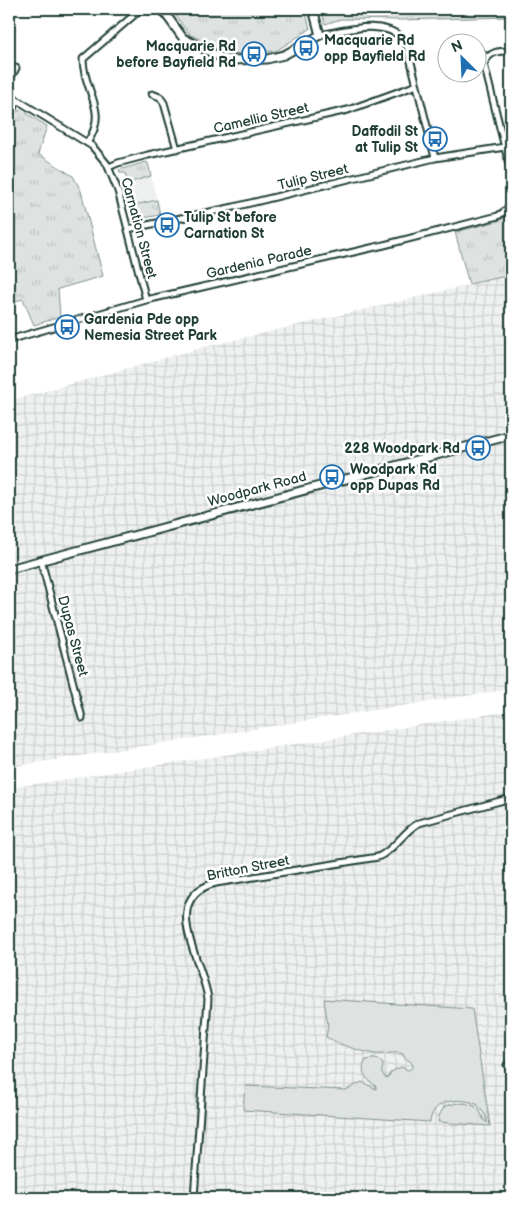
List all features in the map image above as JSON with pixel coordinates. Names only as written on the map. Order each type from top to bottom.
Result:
[{"type":"street","points":[[87,143],[96,125],[97,116],[84,68],[84,59],[141,9]]},
{"type":"street","points":[[162,9],[183,38],[220,57],[230,60],[256,60],[284,55],[320,35],[354,29],[385,28],[391,30],[401,36],[406,44],[435,158]]},
{"type":"street","points":[[313,9],[320,35]]},
{"type":"street","points":[[488,56],[497,52],[511,51]]},
{"type":"street","points":[[9,81],[16,68]]},
{"type":"street","points":[[488,82],[511,172]]},
{"type":"street","name":"Camellia Street","points":[[109,167],[118,163],[348,110],[417,85]]},
{"type":"street","points":[[152,94],[160,98],[164,103],[177,149]]},
{"type":"street","name":"Carnation Street","points":[[9,95],[100,153],[109,167],[115,182],[146,300]]},
{"type":"street","points":[[9,114],[18,101]]},
{"type":"street","name":"Tulip Street","points":[[128,229],[234,207],[435,158],[505,147]]},
{"type":"street","name":"Gardenia Parade","points":[[9,340],[146,300],[384,245],[498,216],[506,211],[511,204]]},
{"type":"street","name":"Woodpark Road","points":[[9,569],[511,435]]},
{"type":"street","name":"Dupas Street","points":[[41,560],[82,718]]},
{"type":"street","name":"Britton Street","points":[[194,1198],[208,999],[186,924],[186,910],[192,898],[205,886],[216,883],[378,857],[390,850],[408,830],[419,822],[511,798]]},
{"type":"shaded area","points":[[151,176],[157,200],[134,205],[128,183]]},
{"type":"shaded area","points":[[511,275],[511,689],[9,767],[9,401],[204,347]]},
{"type":"shaded area","points":[[511,711],[511,1198],[170,1198],[92,1193],[53,1198],[9,1198],[9,788]]},
{"type":"green space","points":[[171,9],[305,9],[310,29],[276,51],[230,54],[189,34]]},
{"type":"green space","points":[[321,9],[511,9],[511,17],[400,20],[341,19],[325,24]]},
{"type":"green space","points":[[21,110],[47,126],[38,154],[73,176],[81,191],[103,276],[58,289],[60,317],[34,325],[23,299],[9,303],[9,122]]},
{"type":"green space","points":[[148,163],[151,176],[128,183],[125,173],[120,173],[119,170]]},
{"type":"green space","points":[[157,200],[160,215],[132,220],[132,216],[136,214],[134,205]]},
{"type":"green space","points":[[511,213],[511,275],[469,284],[455,232],[498,221]]},
{"type":"green space","points":[[324,999],[472,1009],[490,1126],[438,1122],[444,1107],[462,1103],[476,1107],[487,1123],[486,1116],[477,1104],[462,1101],[441,1104],[432,1114],[430,1122],[243,1110],[245,1086],[346,1090],[362,1082],[376,1089],[376,1086],[369,1081],[363,1072],[366,1060],[379,1060],[383,1064],[382,1072],[385,1078],[391,1072],[401,1067],[408,1070],[412,1068],[412,1063],[403,1054],[369,1053],[326,1037],[328,1026]]},
{"type":"place","name":"Macquarie Rd opp Bayfield Rd","points":[[306,48]]},
{"type":"place","name":"Macquarie Rd before Bayfield Rd","points":[[254,54]]},
{"type":"place","name":"Daffodil St at Tulip St","points":[[435,139]]},
{"type":"place","name":"Tulip St before Carnation St","points":[[167,225]]},
{"type":"place","name":"Gardenia Pde opp Nemesia Street Park","points":[[67,327]]},
{"type":"place","name":"228 Woodpark Rd","points":[[478,448]]},
{"type":"place","name":"Woodpark Rd opp Dupas Rd","points":[[332,477]]}]
